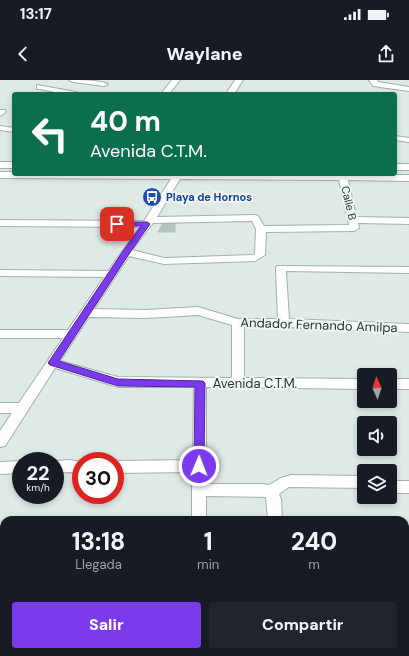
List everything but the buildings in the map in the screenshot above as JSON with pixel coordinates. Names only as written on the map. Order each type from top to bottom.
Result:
[{"type":"street","points":[[73,80],[104,84]]},
{"type":"street","points":[[167,92],[176,80]]},
{"type":"street","points":[[231,92],[239,80]]},
{"type":"street","points":[[373,80],[376,84],[409,89]]},
{"type":"street","points":[[40,87],[66,92]]},
{"type":"street","points":[[0,128],[12,130]]},
{"type":"street","points":[[397,138],[409,140]]},
{"type":"street","points":[[0,165],[12,165]]},
{"type":"street","points":[[397,167],[409,167]]},
{"type":"street","points":[[0,175],[12,175]]},
{"type":"street","points":[[0,442],[126,252],[149,222],[177,176]]},
{"type":"street","points":[[260,176],[409,178]]},
{"type":"street","name":"Calle B","points":[[343,177],[354,224]]},
{"type":"street","points":[[0,223],[149,222],[255,218],[261,228],[259,257],[164,261],[126,252]]},
{"type":"street","points":[[261,228],[409,221]]},
{"type":"street","points":[[284,323],[281,268],[409,270]]},
{"type":"street","points":[[0,273],[112,274]]},
{"type":"street","name":"Andador Fernando Amilpa","points":[[86,313],[145,314],[198,312],[238,323],[284,323],[409,328]]},
{"type":"street","points":[[238,323],[238,384]]},
{"type":"street","points":[[0,334],[72,334]]},
{"type":"street","name":"Avenida C.T.M.","points":[[53,363],[118,382],[357,384]]},
{"type":"street","points":[[199,516],[200,383]]},
{"type":"street","points":[[397,384],[409,384]]},
{"type":"street","points":[[0,408],[23,408]]},
{"type":"street","points":[[124,468],[199,466]]},
{"type":"street","points":[[0,468],[12,468]]},
{"type":"street","points":[[199,490],[263,490],[271,492],[286,482],[291,481],[357,482]]},
{"type":"street","points":[[397,487],[409,487]]},
{"type":"street","points":[[271,492],[274,499],[275,516]]},
{"type":"place","name":"Playa de Hornos","points":[[152,197]]},
{"type":"route","points":[[117,224],[147,224],[126,252],[53,363],[118,382],[200,383],[199,466]]}]
